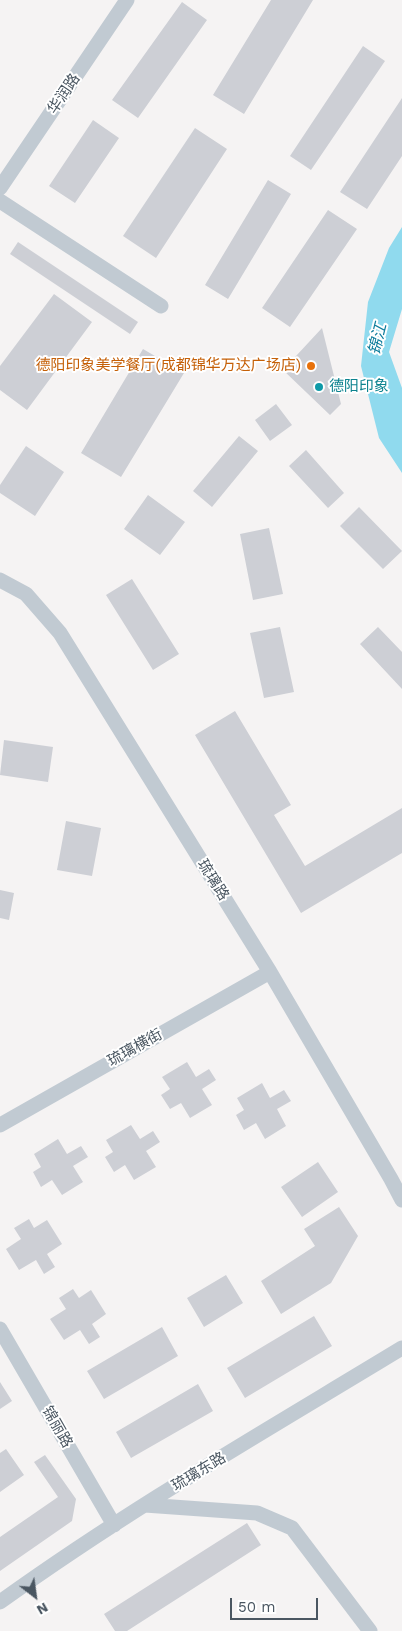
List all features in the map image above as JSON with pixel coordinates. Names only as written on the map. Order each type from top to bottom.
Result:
[{"type":"street","name":"华润路","points":[[0,188],[127,0]]},
{"type":"street","points":[[0,201],[161,306]]},
{"type":"street","name":"琉璃路","points":[[0,580],[26,594],[60,632],[270,972],[402,1200]]},
{"type":"street","name":"琉璃横街","points":[[0,1124],[270,972]]},
{"type":"street","name":"锦丽路","points":[[0,1329],[114,1525]]},
{"type":"street","name":"琉璃东路","points":[[0,1602],[56,1561],[402,1348]]},
{"type":"street","points":[[145,1505],[257,1513],[292,1528],[370,1631]]},
{"type":"water","name":"锦江","points":[[402,227],[402,309],[389,352],[402,388],[402,473],[379,438],[361,366],[368,302],[389,248]]},
{"type":"building","points":[[271,0],[313,0],[244,114],[213,95]]},
{"type":"building","points":[[182,2],[207,20],[138,118],[112,100]]},
{"type":"building","points":[[363,46],[385,61],[311,170],[290,156]]},
{"type":"building","points":[[402,98],[402,156],[367,209],[340,192]]},
{"type":"building","points":[[93,120],[119,138],[75,203],[49,186]]},
{"type":"building","points":[[195,128],[227,149],[156,258],[123,236]]},
{"type":"building","points":[[268,180],[291,194],[228,299],[205,285]]},
{"type":"building","points":[[328,210],[357,229],[290,327],[262,308]]},
{"type":"building","points":[[18,242],[138,322],[130,334],[10,254]]},
{"type":"building","points":[[54,294],[92,322],[27,410],[0,390],[0,366]]},
{"type":"building","name":"德阳印象","points":[[322,328],[341,404],[330,415],[283,370]]},
{"type":"building","points":[[143,349],[184,373],[121,477],[81,453]]},
{"type":"building","points":[[276,404],[292,425],[270,441],[255,420]]},
{"type":"building","points":[[239,436],[258,451],[212,507],[193,491]]},
{"type":"building","points":[[26,446],[64,472],[35,516],[0,493],[0,485]]},
{"type":"building","points":[[306,450],[344,493],[328,508],[289,466]]},
{"type":"building","points":[[148,495],[185,522],[160,555],[124,529]]},
{"type":"building","points":[[359,507],[402,551],[383,569],[340,526]]},
{"type":"building","points":[[269,528],[283,594],[253,600],[240,534]]},
{"type":"building","points":[[132,579],[179,654],[153,670],[106,595]]},
{"type":"building","points":[[280,627],[294,692],[264,698],[250,633]]},
{"type":"building","points":[[378,627],[402,652],[402,689],[360,644]]},
{"type":"building","points":[[235,711],[291,805],[274,815],[305,866],[402,808],[402,853],[301,913],[195,735]]},
{"type":"building","points":[[4,740],[53,747],[48,782],[0,775]]},
{"type":"building","points":[[66,821],[101,828],[92,876],[57,870]]},
{"type":"building","points":[[0,890],[14,893],[9,920],[0,918]]},
{"type":"building","points":[[187,1062],[196,1077],[209,1069],[216,1080],[202,1089],[212,1105],[190,1118],[181,1103],[170,1109],[161,1095],[170,1089],[162,1077]]},
{"type":"building","points":[[262,1083],[270,1098],[284,1090],[291,1101],[277,1109],[286,1126],[265,1139],[256,1123],[244,1130],[236,1115],[244,1110],[237,1098]]},
{"type":"building","points":[[131,1125],[140,1139],[153,1131],[160,1142],[146,1151],[156,1167],[134,1180],[125,1165],[114,1172],[105,1157],[113,1152],[106,1140]]},
{"type":"building","points":[[58,1139],[67,1154],[81,1146],[88,1157],[73,1166],[83,1182],[62,1195],[52,1180],[41,1187],[33,1172],[41,1167],[34,1154]]},
{"type":"building","points":[[318,1162],[338,1192],[302,1217],[281,1187]]},
{"type":"building","points":[[339,1207],[358,1236],[331,1283],[281,1314],[261,1281],[315,1246],[304,1229]]},
{"type":"building","points":[[29,1219],[34,1228],[47,1220],[62,1244],[47,1254],[55,1267],[44,1274],[36,1260],[19,1270],[6,1249],[21,1239],[14,1228]]},
{"type":"building","points":[[226,1275],[243,1303],[204,1327],[187,1298]]},
{"type":"building","points":[[73,1289],[79,1298],[91,1290],[106,1314],[92,1324],[100,1337],[89,1344],[80,1330],[64,1340],[50,1319],[66,1309],[59,1298]]},
{"type":"building","points":[[314,1316],[332,1346],[245,1398],[227,1368]]},
{"type":"building","points":[[162,1327],[178,1356],[104,1399],[87,1371]]},
{"type":"building","points":[[0,1382],[12,1401],[0,1409]]},
{"type":"building","points":[[198,1384],[213,1411],[131,1458],[116,1432]]},
{"type":"building","points":[[6,1449],[24,1475],[0,1492],[0,1453]]},
{"type":"building","points":[[45,1455],[76,1499],[72,1521],[0,1571],[0,1537],[58,1497],[34,1462]]},
{"type":"building","points":[[247,1523],[261,1545],[127,1631],[115,1631],[104,1614]]},
{"type":"place","name":"德阳印象美学餐厅(成都锦华万达广场店)","points":[[311,366]]},
{"type":"place","name":"德阳印象","points":[[319,387]]}]
